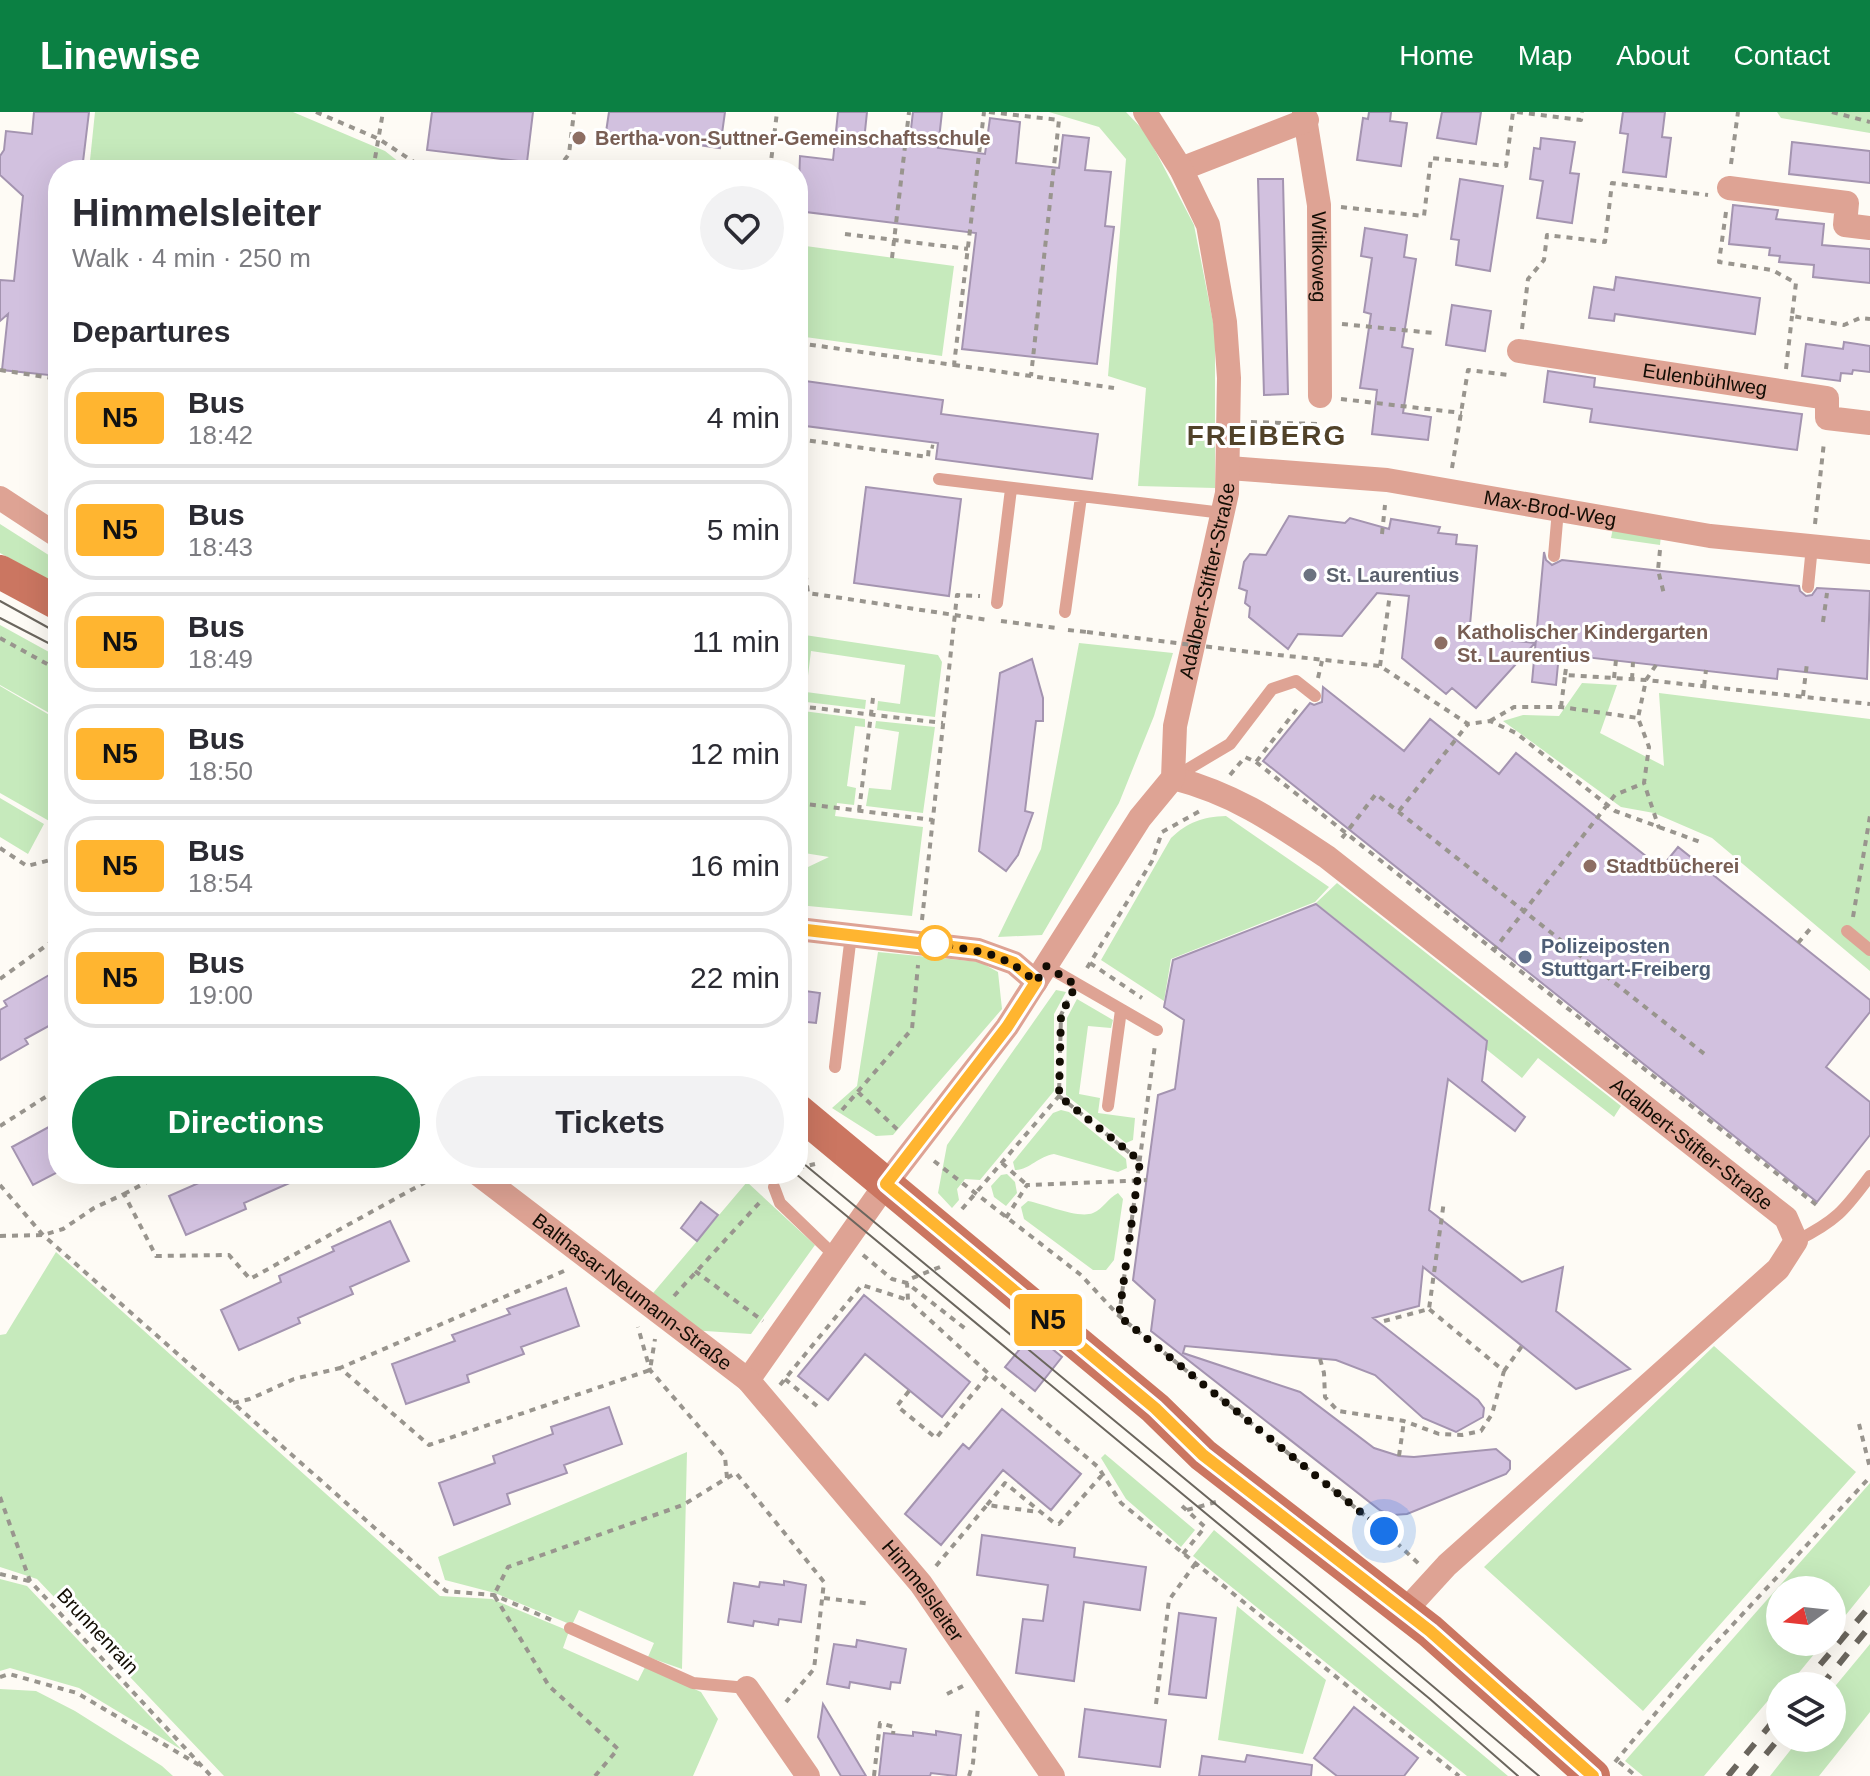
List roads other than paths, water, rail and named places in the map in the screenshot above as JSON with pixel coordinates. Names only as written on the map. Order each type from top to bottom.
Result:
[{"type":"main road","points":[[0,572],[48,598]]},
{"type":"main road","points":[[811,1121],[1155,1408],[1203,1455],[1404,1612],[1611,1767]]},
{"type":"street","name":"Adalbert-Stifter-Straße","points":[[1145,112],[1181,169],[1208,225],[1225,322],[1229,378],[1229,468],[1223,513],[1175,726],[1173,778],[1219,791],[1259,811],[1327,857],[1786,1218],[1796,1241]]},
{"type":"street","name":"Witikoweg","points":[[1181,169],[1306,116],[1319,205],[1320,396]]},
{"type":"street","points":[[1720,198],[1847,203],[1845,225],[1870,228]]},
{"type":"street","name":"Eulenbühlweg","points":[[1519,351],[1827,398],[1827,418],[1870,423]]},
{"type":"street","name":"Max-Brod-Weg","points":[[1229,468],[1387,480],[1710,536],[1870,552]]},
{"type":"street","points":[[0,498],[48,529]]},
{"type":"street","points":[[886,1184],[1007,1027],[1140,818],[1173,778]]},
{"type":"street","points":[[808,930],[978,950],[1041,974]]},
{"type":"street","name":"Balthasar-Neumann-Straße","points":[[491,1184],[748,1380],[781,1335],[845,1261],[886,1184]]},
{"type":"street","points":[[1404,1612],[1434,1579],[1778,1269],[1796,1241]]},
{"type":"street","name":"Himmelsleiter","points":[[748,1380],[921,1584],[1053,1776]]},
{"type":"street","points":[[747,1688],[808,1776]]},
{"type":"lane","points":[[939,479],[1223,513]]},
{"type":"lane","points":[[997,603],[1011,489]]},
{"type":"lane","points":[[1065,612],[1081,497]]},
{"type":"lane","points":[[1554,556],[1558,510]]},
{"type":"lane","points":[[1808,587],[1812,546]]},
{"type":"lane","points":[[1173,778],[1230,744],[1272,689],[1296,681],[1313,694]]},
{"type":"lane","points":[[1847,931],[1870,950]]},
{"type":"lane","points":[[835,1067],[851,935]]},
{"type":"lane","points":[[1041,974],[1076,985],[1157,1030]]},
{"type":"lane","points":[[1108,1106],[1121,1010]]},
{"type":"lane","points":[[1796,1241],[1827,1226],[1845,1210],[1870,1176]]},
{"type":"lane","points":[[774,1187],[780,1203],[845,1261]]},
{"type":"lane","points":[[570,1628],[693,1683],[747,1688]]},
{"type":"tram line","points":[[0,601],[48,627]]},
{"type":"tram line","points":[[0,618],[48,643]]},
{"type":"tram line","points":[[808,1167],[1539,1776]]},
{"type":"tram line","points":[[808,1184],[1430,1699],[1518,1776]]},
{"type":"railway","points":[[1814,1672],[1870,1606]]},
{"type":"railway","points":[[1832,1672],[1870,1626]]},
{"type":"railway","points":[[1728,1776],[1766,1730]]},
{"type":"railway","points":[[1748,1776],[1768,1752]]},
{"type":"place","name":"Bertha-von-Suttner-Gemeinschaftsschule","points":[[579,138]]},
{"type":"place","name":"St. Laurentius","points":[[1310,575]]},
{"type":"place","name":"Katholischer Kindergarten St. Laurentius","points":[[1441,643]]},
{"type":"place","name":"Stadtbücherei","points":[[1590,866]]},
{"type":"place","name":"Polizeiposten Stuttgart-Freiberg","points":[[1525,957]]},
{"type":"district","name":"FREIBERG","points":[[1267,435]]}]
